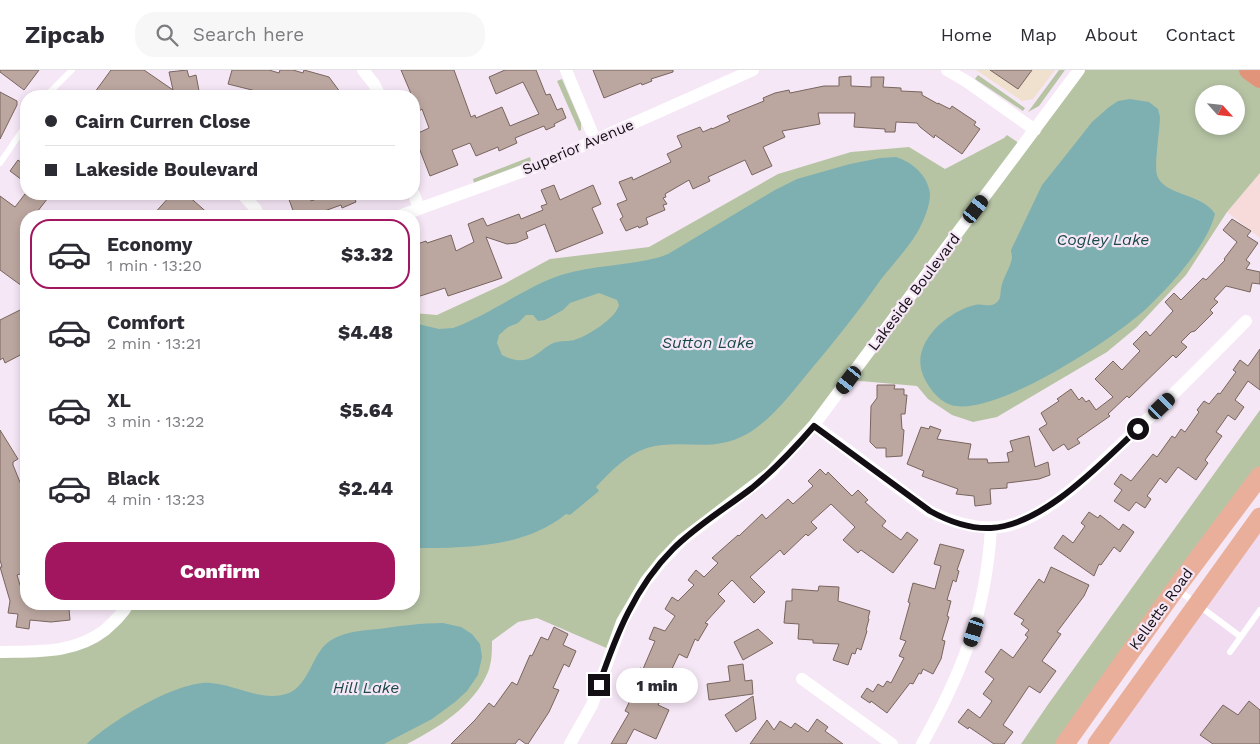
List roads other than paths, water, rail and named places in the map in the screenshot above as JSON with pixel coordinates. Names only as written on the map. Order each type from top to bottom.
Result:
[{"type":"highway","points":[[1249,70],[1260,78]]},
{"type":"main road","name":"Kelletts Road","points":[[1064,744],[1176,588],[1260,476]]},
{"type":"main road","name":"Kelletts Road","points":[[1097,744],[1260,517]]},
{"type":"street","points":[[363,70],[377,90]]},
{"type":"street","points":[[566,70],[595,140]]},
{"type":"street","name":"Superior Avenue","points":[[419,210],[535,166],[595,140],[732,74],[753,70]]},
{"type":"street","points":[[947,70],[966,81],[1035,130]]},
{"type":"street","name":"Lakeside Boulevard","points":[[570,744],[592,706],[622,622],[646,581],[682,540],[770,473],[814,426],[1079,70]]},
{"type":"street","points":[[248,200],[256,210]]},
{"type":"street","points":[[416,200],[419,210]]},
{"type":"street","points":[[814,426],[930,511],[946,519],[963,524],[991,528],[1020,521],[1056,501],[1096,467],[1151,417],[1246,320]]},
{"type":"street","points":[[922,744],[938,716],[965,658],[974,632],[986,578],[991,528]]},
{"type":"street","points":[[0,652],[47,651],[70,648],[102,632],[115,622],[124,610]]},
{"type":"street","points":[[802,679],[892,744]]},
{"type":"lane","points":[[52,90],[72,70]]},
{"type":"lane","points":[[0,163],[3,153],[20,133]]},
{"type":"lane","points":[[1176,588],[1241,637]]},
{"type":"lane","points":[[1230,652],[1260,610]]},
{"type":"water","name":"Cogley Lake","points":[[1130,99],[1149,102],[1158,109],[1160,117],[1156,170],[1161,182],[1175,191],[1202,202],[1215,214],[1204,239],[1167,288],[1147,308],[1109,338],[1053,373],[995,400],[970,406],[946,403],[933,392],[922,372],[920,361],[927,339],[944,321],[965,308],[975,305],[991,305],[998,301],[1011,261],[1011,250],[1042,185],[1092,122],[1118,101]]},
{"type":"water","name":"Sutton Lake","points":[[896,157],[908,162],[923,175],[929,187],[929,204],[924,219],[909,245],[846,326],[772,414],[756,428],[734,440],[709,445],[660,445],[639,451],[613,469],[596,487],[599,491],[570,515],[566,514],[532,534],[493,544],[420,548],[420,324],[439,329],[453,328],[481,316],[547,280],[561,275],[585,269],[660,257],[797,179],[850,164]],"holes":[[[599,293],[617,300],[619,305],[613,315],[594,331],[571,341],[554,343],[528,359],[514,360],[502,355],[497,343],[499,335],[508,327],[518,323],[526,315],[533,315],[538,321],[545,320],[563,310],[570,303]]]},
{"type":"water","name":"Hill Lake","points":[[443,623],[461,627],[472,634],[480,644],[482,657],[478,675],[467,691],[432,719],[384,744],[87,744],[128,714],[181,688],[211,683],[260,695],[279,696],[295,690],[322,648],[328,642],[338,637],[361,631]]}]
